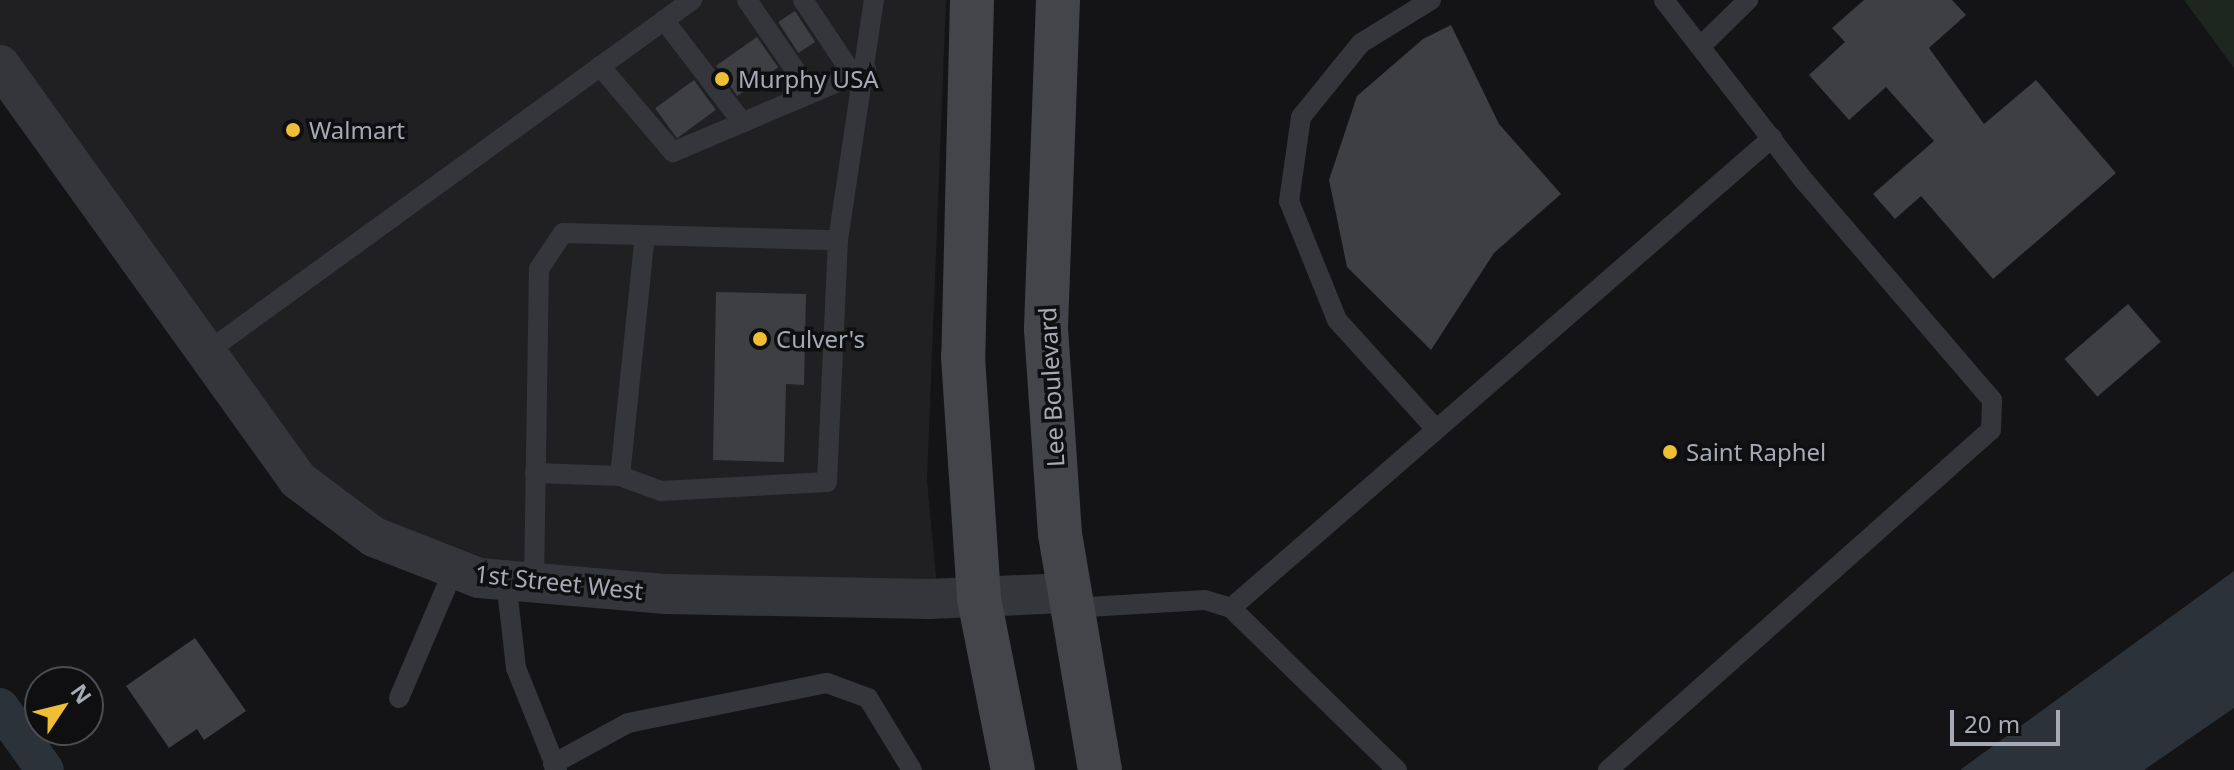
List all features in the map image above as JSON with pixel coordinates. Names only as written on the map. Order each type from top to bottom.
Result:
[{"type":"main road","points":[[972,0],[963,357],[979,599],[1013,770]]},
{"type":"main road","name":"Lee Boulevard","points":[[1058,0],[1046,329],[1070,601],[1100,770]]},
{"type":"street","name":"1st Street West","points":[[0,65],[204,354],[298,480],[331,509],[374,537],[454,569],[520,581],[782,599],[1070,601]]},
{"type":"lane","points":[[204,354],[692,0]]},
{"type":"lane","points":[[747,0],[811,93]]},
{"type":"lane","points":[[803,0],[860,72]]},
{"type":"lane","points":[[535,473],[620,476],[661,491],[827,482],[838,240],[860,72],[874,0]]},
{"type":"lane","points":[[1431,0],[1361,43],[1301,117],[1289,201],[1337,320],[1436,429]]},
{"type":"lane","points":[[1608,770],[1991,430],[1992,400],[1772,138],[1704,43],[1664,0]]},
{"type":"lane","points":[[1704,43],[1748,0]]},
{"type":"lane","points":[[664,20],[742,122]]},
{"type":"lane","points":[[600,66],[673,152],[860,72]]},
{"type":"lane","points":[[1231,608],[1772,138]]},
{"type":"lane","points":[[838,240],[563,233],[539,269],[535,473],[520,581],[516,668],[555,767],[628,723],[827,683],[868,698],[912,770]]},
{"type":"lane","points":[[620,476],[645,235]]},
{"type":"lane","points":[[399,698],[454,569]]},
{"type":"lane","points":[[1070,601],[1205,600],[1231,608],[1397,770]]},
{"type":"shaded area","points":[[0,0],[946,0],[927,480],[939,608],[447,558],[322,503],[0,68]]},
{"type":"shaded area","points":[[2184,0],[2234,0],[2234,68]]},
{"type":"shaded area","points":[[2234,571],[2234,708],[2144,770],[1960,770]]},
{"type":"building","points":[[1864,0],[1952,0],[1966,15],[1929,48],[1984,124],[2036,80],[2116,173],[1993,279],[1921,196],[1895,219],[1873,194],[1934,141],[1886,87],[1849,120],[1809,75],[1845,42],[1832,28]]},
{"type":"building","points":[[795,11],[815,42],[798,53],[778,22]]},
{"type":"building","points":[[1451,25],[1499,124],[1561,194],[1494,253],[1431,350],[1347,267],[1329,180],[1357,96],[1423,39]]},
{"type":"building","points":[[757,37],[778,67],[737,96],[716,66]]},
{"type":"building","points":[[694,80],[716,110],[677,138],[655,108]]},
{"type":"building","name":"Culver's","points":[[716,292],[806,294],[804,385],[786,384],[784,462],[713,460]]},
{"type":"building","points":[[2128,304],[2161,342],[2097,397],[2065,359]]},
{"type":"building","points":[[195,638],[246,711],[204,740],[197,729],[169,748],[126,686]]},
{"type":"waterway","points":[[0,707],[45,770]]},
{"type":"place","name":"Murphy USA","points":[[722,79]]},
{"type":"place","name":"Walmart","points":[[293,130]]},
{"type":"place","name":"Culver's","points":[[760,339]]},
{"type":"place","name":"Saint Raphel","points":[[1670,452]]}]
